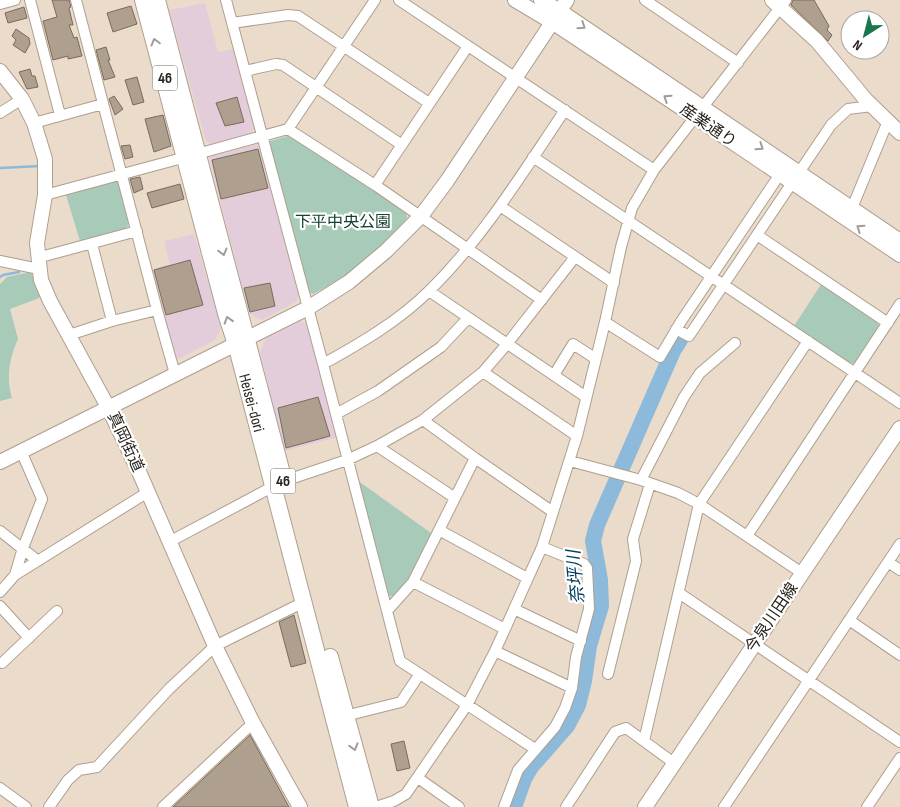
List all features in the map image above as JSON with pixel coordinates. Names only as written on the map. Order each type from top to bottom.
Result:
[{"type":"main road","name":"Heisei-dori","points":[[144,0],[192,155]]},
{"type":"main road","name":"Heisei-dori","points":[[157,0],[192,155],[241,341],[279,484],[370,807]]},
{"type":"main road","name":"Heisei-dori","points":[[279,484],[304,602],[357,807]]},
{"type":"street","points":[[0,4],[15,0]]},
{"type":"street","points":[[30,0],[60,115]]},
{"type":"street","points":[[76,0],[156,310],[176,374]]},
{"type":"street","points":[[226,0],[400,661],[535,749]]},
{"type":"street","points":[[45,195],[288,129],[375,0]]},
{"type":"street","points":[[399,0],[654,170]]},
{"type":"street","name":"産業通り","points":[[515,0],[560,11]]},
{"type":"street","name":"産業通り","points":[[541,0],[560,11],[780,174],[797,178],[852,208],[900,241]]},
{"type":"street","points":[[646,0],[738,63]]},
{"type":"street","points":[[376,807],[394,801],[406,794],[467,705],[496,651],[542,547],[577,436],[632,208],[654,170],[738,63],[780,2],[817,41],[869,103],[900,133]]},
{"type":"street","points":[[0,462],[308,308],[349,282],[386,251],[421,216],[447,181],[560,11]]},
{"type":"street","points":[[232,23],[288,15],[298,16],[429,103]]},
{"type":"street","points":[[376,185],[468,46]]},
{"type":"street","points":[[245,71],[276,64],[282,65],[402,145]]},
{"type":"street","name":"真岡街道","points":[[0,71],[22,99],[34,123],[45,159],[45,195],[37,243],[41,280],[50,301],[108,407],[148,492],[214,646],[253,723],[300,807]]},
{"type":"street","points":[[0,113],[22,99]]},
{"type":"street","points":[[676,329],[689,336],[831,125],[848,109],[869,103]]},
{"type":"street","points":[[34,123],[103,104]]},
{"type":"street","points":[[323,364],[357,345],[398,318],[429,291],[468,248],[500,206],[565,110]]},
{"type":"street","name":"産業通り","points":[[698,112],[797,178],[900,255]]},
{"type":"street","points":[[852,208],[888,121]]},
{"type":"street","points":[[288,129],[376,185],[542,300]]},
{"type":"street","points":[[533,157],[900,403]]},
{"type":"street","points":[[605,322],[660,357],[676,329],[780,174]]},
{"type":"street","points":[[500,206],[614,283]]},
{"type":"street","points":[[0,260],[38,263],[137,231]]},
{"type":"street","points":[[757,235],[888,323]]},
{"type":"street","points":[[92,244],[112,321]]},
{"type":"street","points":[[170,542],[279,484],[347,460],[377,446],[423,420],[483,372],[575,257]]},
{"type":"street","points":[[429,291],[586,397]]},
{"type":"street","points":[[747,536],[900,304]]},
{"type":"street","points":[[69,335],[112,321],[156,310]]},
{"type":"street","points":[[336,414],[378,392],[442,346],[468,318]]},
{"type":"street","points":[[644,741],[699,504],[808,341]]},
{"type":"street","points":[[608,674],[636,561],[633,539],[646,482],[684,397],[700,373],[734,343]]},
{"type":"street","points":[[554,375],[573,344],[596,358]]},
{"type":"street","points":[[483,372],[577,436]]},
{"type":"street","points":[[423,420],[553,512]]},
{"type":"street","name":"今泉川田線","points":[[645,807],[900,428]]},
{"type":"street","points":[[377,446],[455,498]]},
{"type":"street","points":[[15,575],[23,548],[42,499],[21,451]]},
{"type":"street","points":[[387,611],[413,582],[475,458]]},
{"type":"street","points":[[570,461],[678,493],[699,504],[802,573]]},
{"type":"street","points":[[0,592],[15,575],[148,492]]},
{"type":"street","points":[[439,530],[527,578]]},
{"type":"street","points":[[0,531],[38,561]]},
{"type":"street","points":[[724,807],[900,544]]},
{"type":"street","points":[[504,807],[518,770],[555,727],[566,708],[572,688],[576,657],[589,609],[587,568],[584,564],[542,547]]},
{"type":"street","points":[[888,562],[900,570]]},
{"type":"street","points":[[413,582],[505,629]]},
{"type":"street","points":[[679,592],[754,645],[900,742]]},
{"type":"street","points":[[49,807],[68,780],[79,770],[97,767],[214,646],[304,602]]},
{"type":"street","points":[[0,606],[29,638]]},
{"type":"street","points":[[514,609],[581,641]]},
{"type":"street","points":[[2,663],[57,611]]},
{"type":"street","points":[[849,620],[900,655]]},
{"type":"street","points":[[496,651],[572,688]]},
{"type":"street","points":[[345,716],[401,702],[420,675]]},
{"type":"street","points":[[163,807],[253,723]]},
{"type":"street","points":[[566,807],[615,732],[626,728],[674,763]]},
{"type":"street","points":[[867,807],[900,758]]},
{"type":"street","points":[[418,778],[459,807]]},
{"type":"street","points":[[0,788],[26,807]]},
{"type":"shaded area","points":[[205,3],[218,52],[233,49],[255,128],[251,133],[211,144],[206,141],[169,10]]},
{"type":"shaded area","points":[[258,144],[299,296],[296,302],[262,320],[249,313],[209,157]]},
{"type":"shaded area","points":[[194,234],[221,328],[215,340],[179,359],[174,356],[150,270],[170,264],[164,241]]},
{"type":"shaded area","points":[[301,321],[307,324],[338,437],[285,451],[260,352],[266,338]]},
{"type":"green space","name":"下平中央公園","points":[[291,135],[406,211],[407,218],[381,249],[343,278],[313,294],[306,290],[267,142]]},
{"type":"green space","points":[[118,180],[130,222],[126,229],[80,241],[66,195]]},
{"type":"green space","points":[[31,272],[40,294],[39,298],[10,309],[18,339],[9,368],[12,398],[0,401],[0,284],[7,277]]},
{"type":"green space","points":[[822,283],[878,321],[879,327],[856,363],[849,363],[794,326]]},
{"type":"green space","points":[[357,480],[431,533],[409,580],[393,597],[387,595]]},
{"type":"building","points":[[52,0],[69,0],[73,25],[69,25],[74,38],[77,37],[82,56],[68,59],[68,56],[53,60],[43,21],[57,17]]},
{"type":"building","points":[[793,0],[814,0],[829,26],[827,30],[832,35],[828,41],[791,5]]},
{"type":"building","points":[[131,6],[137,24],[113,32],[107,13]]},
{"type":"building","points":[[24,7],[27,18],[8,23],[5,13]]},
{"type":"building","points":[[16,29],[29,38],[30,44],[25,53],[13,45],[16,40],[12,36]]},
{"type":"building","points":[[106,47],[110,60],[108,60],[115,77],[104,80],[96,50]]},
{"type":"building","points":[[30,69],[32,76],[35,76],[38,87],[27,89],[19,72]]},
{"type":"building","points":[[137,77],[144,102],[133,105],[125,80]]},
{"type":"building","points":[[114,96],[123,109],[115,115],[109,99]]},
{"type":"building","points":[[237,97],[244,122],[225,126],[216,103]]},
{"type":"building","points":[[163,115],[171,146],[154,152],[145,119]]},
{"type":"building","points":[[130,145],[133,157],[125,159],[121,146]]},
{"type":"building","points":[[258,149],[268,188],[221,199],[212,160]]},
{"type":"building","points":[[140,177],[143,189],[134,193],[130,179]]},
{"type":"building","points":[[180,184],[184,199],[152,208],[147,193]]},
{"type":"building","points":[[190,260],[203,305],[166,315],[154,270]]},
{"type":"building","points":[[270,283],[275,306],[250,312],[244,288]]},
{"type":"building","points":[[318,397],[330,436],[286,448],[278,408]]},
{"type":"building","points":[[294,615],[306,663],[291,667],[279,622]]},
{"type":"building","points":[[250,735],[289,807],[173,807]]},
{"type":"building","points":[[404,741],[410,768],[397,771],[391,744]]},
{"type":"waterway","points":[[0,168],[40,166]]},
{"type":"waterway","points":[[0,277],[19,272]]},
{"type":"waterway","name":"奈坪川","points":[[514,807],[524,779],[531,767],[567,726],[578,705],[589,646],[601,606],[600,580],[593,541],[597,525],[673,351],[680,340]]}]
